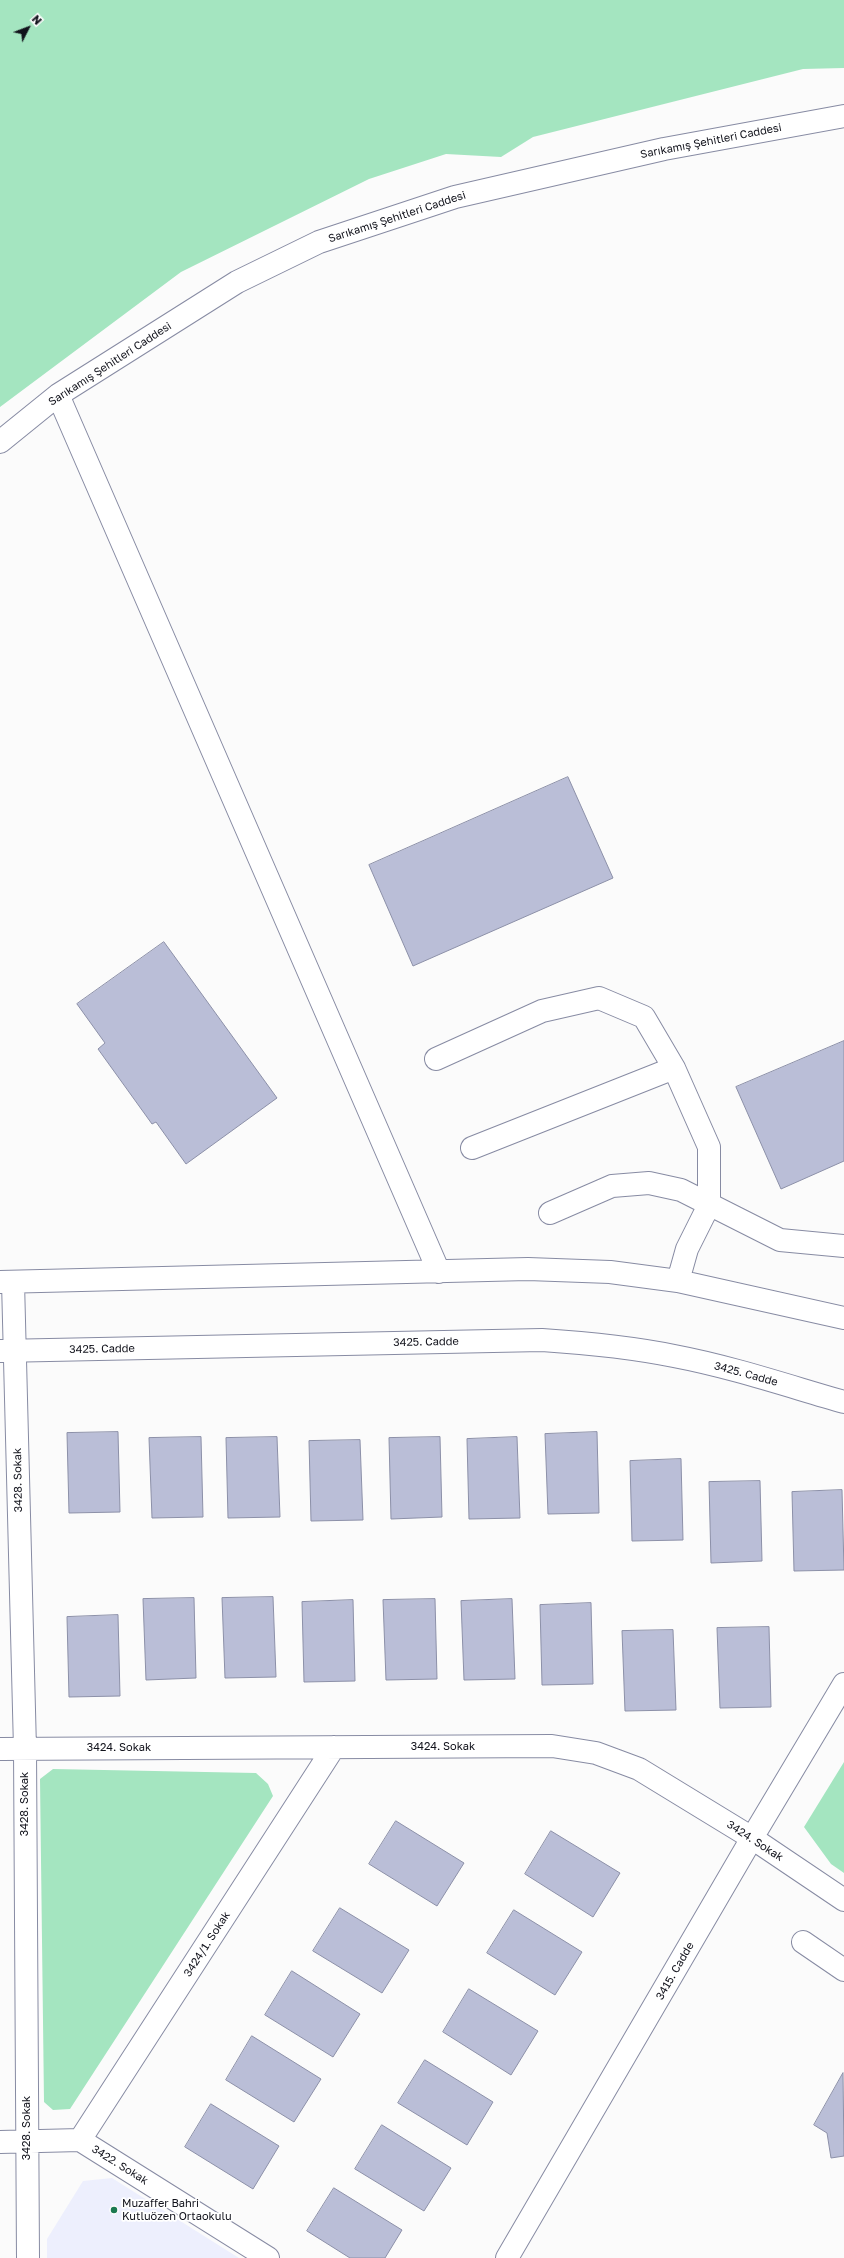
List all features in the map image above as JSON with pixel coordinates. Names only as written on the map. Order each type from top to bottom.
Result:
[{"type":"street","name":"Sarıkamış Şehitleri Caddesi","points":[[0,442],[58,395],[237,282],[319,242],[455,198],[664,149],[844,116]]},
{"type":"street","points":[[58,395],[439,1272]]},
{"type":"street","points":[[436,1059],[542,1010],[599,998],[644,1017],[674,1068],[709,1148],[710,1205],[687,1249],[678,1281]]},
{"type":"street","points":[[472,1148],[674,1068]]},
{"type":"street","points":[[550,1213],[612,1186],[649,1183],[681,1190],[780,1240],[844,1246]]},
{"type":"street","points":[[6,1282],[528,1270],[610,1272],[678,1281],[844,1318]]},
{"type":"street","name":"3428. Sokak","points":[[6,1282],[7,1351],[25,1749],[28,2258]]},
{"type":"street","name":"3425. Cadde","points":[[7,1351],[542,1340],[607,1344],[675,1356],[738,1371],[844,1402]]},
{"type":"street","name":"3415. Cadde","points":[[507,2258],[752,1838],[844,1684]]},
{"type":"street","name":"3424. Sokak","points":[[0,1749],[552,1746],[596,1753],[639,1769],[752,1838],[844,1900]]},
{"type":"street","name":"3424/1. Sokak","points":[[80,2140],[334,1747]]},
{"type":"street","points":[[803,1942],[844,1970]]},
{"type":"street","name":"3422. Sokak","points":[[0,2142],[80,2140],[268,2258]]},
{"type":"shaded area","name":"Muzaffer Bahri Kutluözen Ortaokulu","points":[[112,2178],[239,2258],[47,2258],[47,2239],[83,2181]]},
{"type":"green space","points":[[0,0],[844,0],[844,68],[803,69],[533,137],[501,157],[446,154],[369,179],[181,272],[0,407]]},
{"type":"green space","points":[[844,1762],[844,1873],[831,1864],[804,1827]]},
{"type":"green space","points":[[53,1769],[256,1773],[268,1784],[273,1796],[70,2109],[53,2110],[44,2102],[40,1779]]},
{"type":"building","points":[[568,777],[613,878],[413,966],[369,865]]},
{"type":"building","points":[[164,942],[277,1098],[186,1164],[156,1122],[152,1124],[98,1049],[105,1043],[77,1004]]},
{"type":"building","points":[[844,1041],[844,1161],[781,1189],[736,1087]]},
{"type":"building","points":[[118,1432],[120,1512],[69,1513],[67,1433]]},
{"type":"building","points":[[597,1432],[599,1513],[548,1514],[545,1434]]},
{"type":"building","points":[[201,1437],[203,1517],[152,1518],[149,1438]]},
{"type":"building","points":[[277,1437],[280,1517],[228,1518],[226,1438]]},
{"type":"building","points":[[440,1437],[442,1517],[391,1519],[389,1438]]},
{"type":"building","points":[[517,1437],[520,1518],[469,1519],[467,1439]]},
{"type":"building","points":[[360,1440],[363,1520],[311,1521],[309,1441]]},
{"type":"building","points":[[681,1459],[683,1540],[632,1541],[630,1461]]},
{"type":"building","points":[[760,1481],[762,1561],[711,1563],[709,1482]]},
{"type":"building","points":[[842,1490],[844,1570],[794,1571],[792,1492]]},
{"type":"building","points":[[273,1597],[276,1677],[225,1678],[222,1598]]},
{"type":"building","points":[[194,1598],[196,1678],[146,1680],[143,1599]]},
{"type":"building","points":[[435,1599],[437,1679],[386,1680],[383,1600]]},
{"type":"building","points":[[512,1599],[515,1679],[464,1680],[461,1601]]},
{"type":"building","points":[[353,1600],[355,1681],[304,1682],[302,1602]]},
{"type":"building","points":[[591,1603],[593,1684],[542,1685],[540,1605]]},
{"type":"building","points":[[118,1615],[120,1696],[69,1697],[67,1617]]},
{"type":"building","points":[[769,1627],[771,1707],[720,1708],[717,1628]]},
{"type":"building","points":[[673,1630],[676,1710],[625,1711],[622,1631]]},
{"type":"building","points":[[396,1821],[464,1863],[437,1906],[369,1864]]},
{"type":"building","points":[[551,1831],[620,1873],[593,1917],[525,1874]]},
{"type":"building","points":[[340,1908],[409,1950],[382,1993],[313,1951]]},
{"type":"building","points":[[514,1910],[582,1952],[555,1995],[487,1953]]},
{"type":"building","points":[[292,1971],[360,2014],[333,2057],[265,2015]]},
{"type":"building","points":[[469,1989],[538,2031],[511,2075],[443,2032]]},
{"type":"building","points":[[252,2036],[321,2079],[294,2122],[226,2080]]},
{"type":"building","points":[[425,2060],[493,2102],[467,2145],[398,2103]]},
{"type":"building","points":[[843,2073],[844,2156],[831,2158],[827,2133],[814,2125]]},
{"type":"building","points":[[211,2104],[279,2146],[253,2189],[185,2147]]},
{"type":"building","points":[[382,2125],[451,2168],[424,2211],[355,2169]]},
{"type":"building","points":[[334,2188],[402,2230],[385,2258],[350,2258],[307,2231]]},
{"type":"place","name":"Muzaffer Bahri Kutluözen Ortaokulu","points":[[114,2210]]}]
